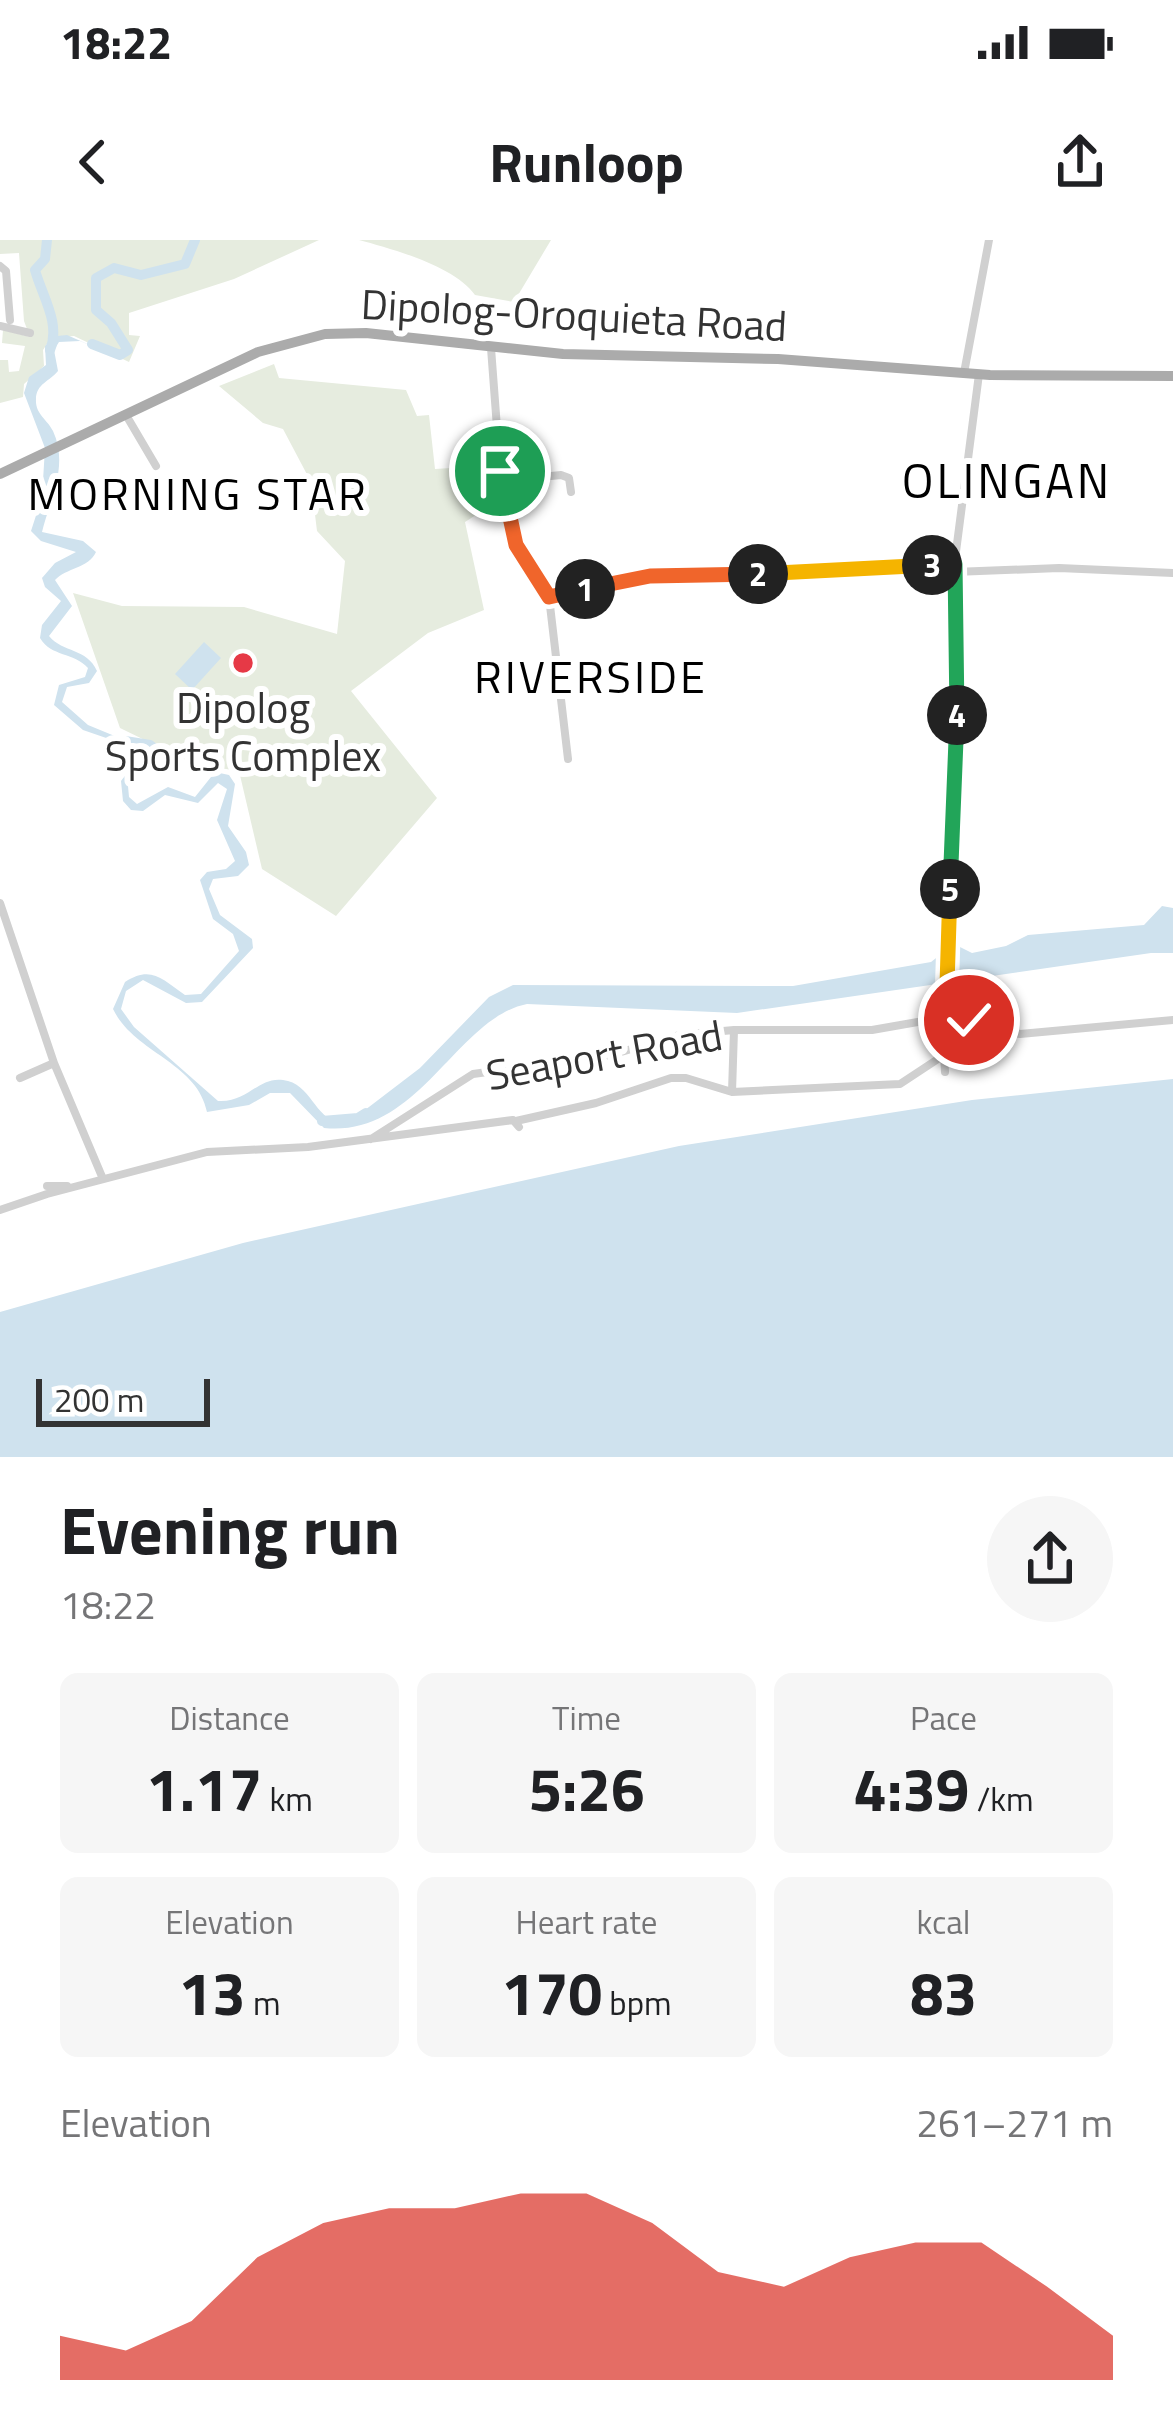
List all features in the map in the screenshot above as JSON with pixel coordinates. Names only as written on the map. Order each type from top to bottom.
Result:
[{"type":"main road","name":"Dipolog-Oroquieta Road","points":[[0,474],[258,352],[310,336],[365,333],[582,355],[778,359],[980,374],[1173,376]]},
{"type":"street","points":[[964,373],[989,240]]},
{"type":"street","points":[[0,266],[6,269],[5,323],[30,333]]},
{"type":"street","points":[[491,348],[501,481],[516,545],[549,597],[568,759]]},
{"type":"street","points":[[945,1072],[958,694],[954,568],[980,374]]},
{"type":"street","points":[[126,415],[156,466]]},
{"type":"street","points":[[501,481],[561,475],[568,478],[571,492]]},
{"type":"street","points":[[549,597],[650,576],[954,568],[1173,573]]},
{"type":"street","points":[[0,903],[54,1063],[103,1178]]},
{"type":"street","points":[[946,1017],[1020,1034],[1173,1020]]},
{"type":"street","name":"Seaport Road","points":[[0,1210],[206,1152],[371,1139],[473,1074],[610,1054],[679,1035],[872,1030],[946,1017]]},
{"type":"street","points":[[732,1092],[734,1030]]},
{"type":"street","points":[[371,1139],[518,1124],[671,1078],[732,1092],[900,1084],[944,1055]]},
{"type":"street","points":[[20,1078],[54,1063]]},
{"type":"street","points":[[47,1186],[74,1186]]},
{"type":"shaded area","points":[[0,240],[319,240],[234,279],[129,313],[129,335],[140,336],[129,362],[74,336],[51,338],[43,350],[44,366],[24,384],[23,397],[0,403],[0,360],[8,360],[9,372],[19,371],[25,346],[2,343],[3,330],[30,337],[24,321],[19,253],[0,254]]},
{"type":"shaded area","points":[[359,240],[551,240],[514,302],[475,295],[438,267]]},
{"type":"shaded area","name":"Dipolog Sports Complex","points":[[274,364],[279,378],[406,390],[417,416],[429,415],[435,469],[451,468],[458,493],[484,487],[493,504],[465,522],[484,610],[428,633],[351,691],[437,798],[336,916],[262,869],[239,771],[194,764],[120,728],[73,593],[122,606],[244,607],[337,634],[345,561],[317,531],[311,482],[283,429],[263,423],[219,386]]},
{"type":"water","points":[[67,335],[112,355],[80,341],[59,342],[54,350],[58,371],[37,394],[37,409],[53,431],[59,457],[42,532],[83,541],[96,552],[55,580],[72,606],[49,636],[87,658],[97,671],[89,683],[67,687],[62,702],[88,725],[151,751],[146,767],[128,786],[129,797],[137,804],[168,787],[195,797],[215,772],[229,775],[235,784],[228,826],[249,865],[238,876],[213,879],[209,889],[220,915],[252,939],[253,948],[202,1002],[186,1003],[143,980],[126,991],[121,1009],[134,1027],[218,1101],[238,1098],[269,1081],[288,1081],[329,1118],[348,1123],[420,1068],[489,997],[513,985],[793,986],[931,962],[954,944],[972,953],[1006,946],[1028,935],[1144,925],[1162,906],[1173,908],[1173,953],[737,1013],[527,1004],[479,1031],[386,1115],[357,1126],[324,1128],[290,1093],[270,1093],[249,1105],[207,1112],[191,1081],[135,1037],[113,1009],[125,982],[142,975],[163,979],[185,995],[201,994],[239,951],[233,934],[213,919],[200,880],[207,872],[226,869],[235,861],[217,820],[227,789],[218,783],[198,803],[165,795],[143,811],[131,810],[123,801],[121,781],[144,751],[83,730],[54,705],[59,685],[85,677],[88,668],[40,638],[42,625],[61,601],[42,578],[55,563],[76,552],[41,541],[31,531],[42,497],[45,448],[24,393],[29,377],[46,365],[45,346]]},
{"type":"water","points":[[204,642],[221,658],[192,690],[175,674]]},
{"type":"water","points":[[1173,1079],[1173,1457],[0,1457],[0,1312],[243,1243],[679,1146],[972,1100]]},
{"type":"waterway","points":[[47,240],[45,259],[35,270],[52,320],[50,350]]},
{"type":"waterway","points":[[92,344],[120,355],[128,350],[96,310],[96,278],[114,268],[141,275],[185,264],[195,240]]},
{"type":"waterway","points":[[125,741],[150,745],[157,751],[139,767]]},
{"type":"waterway","points":[[322,1121],[366,1113]]},
{"type":"place","name":"Dipolog Sports Complex","points":[[243,663]]},
{"type":"district","name":"OLINGAN","points":[[1007,480]]},
{"type":"district","name":"MORNING STAR","points":[[198,493]]},
{"type":"district","name":"RIVERSIDE","points":[[591,676]]},
{"type":"route","points":[[500,471],[516,545],[549,597],[650,576],[797,574],[955,564],[958,694],[946,1017],[969,1020]]}]
